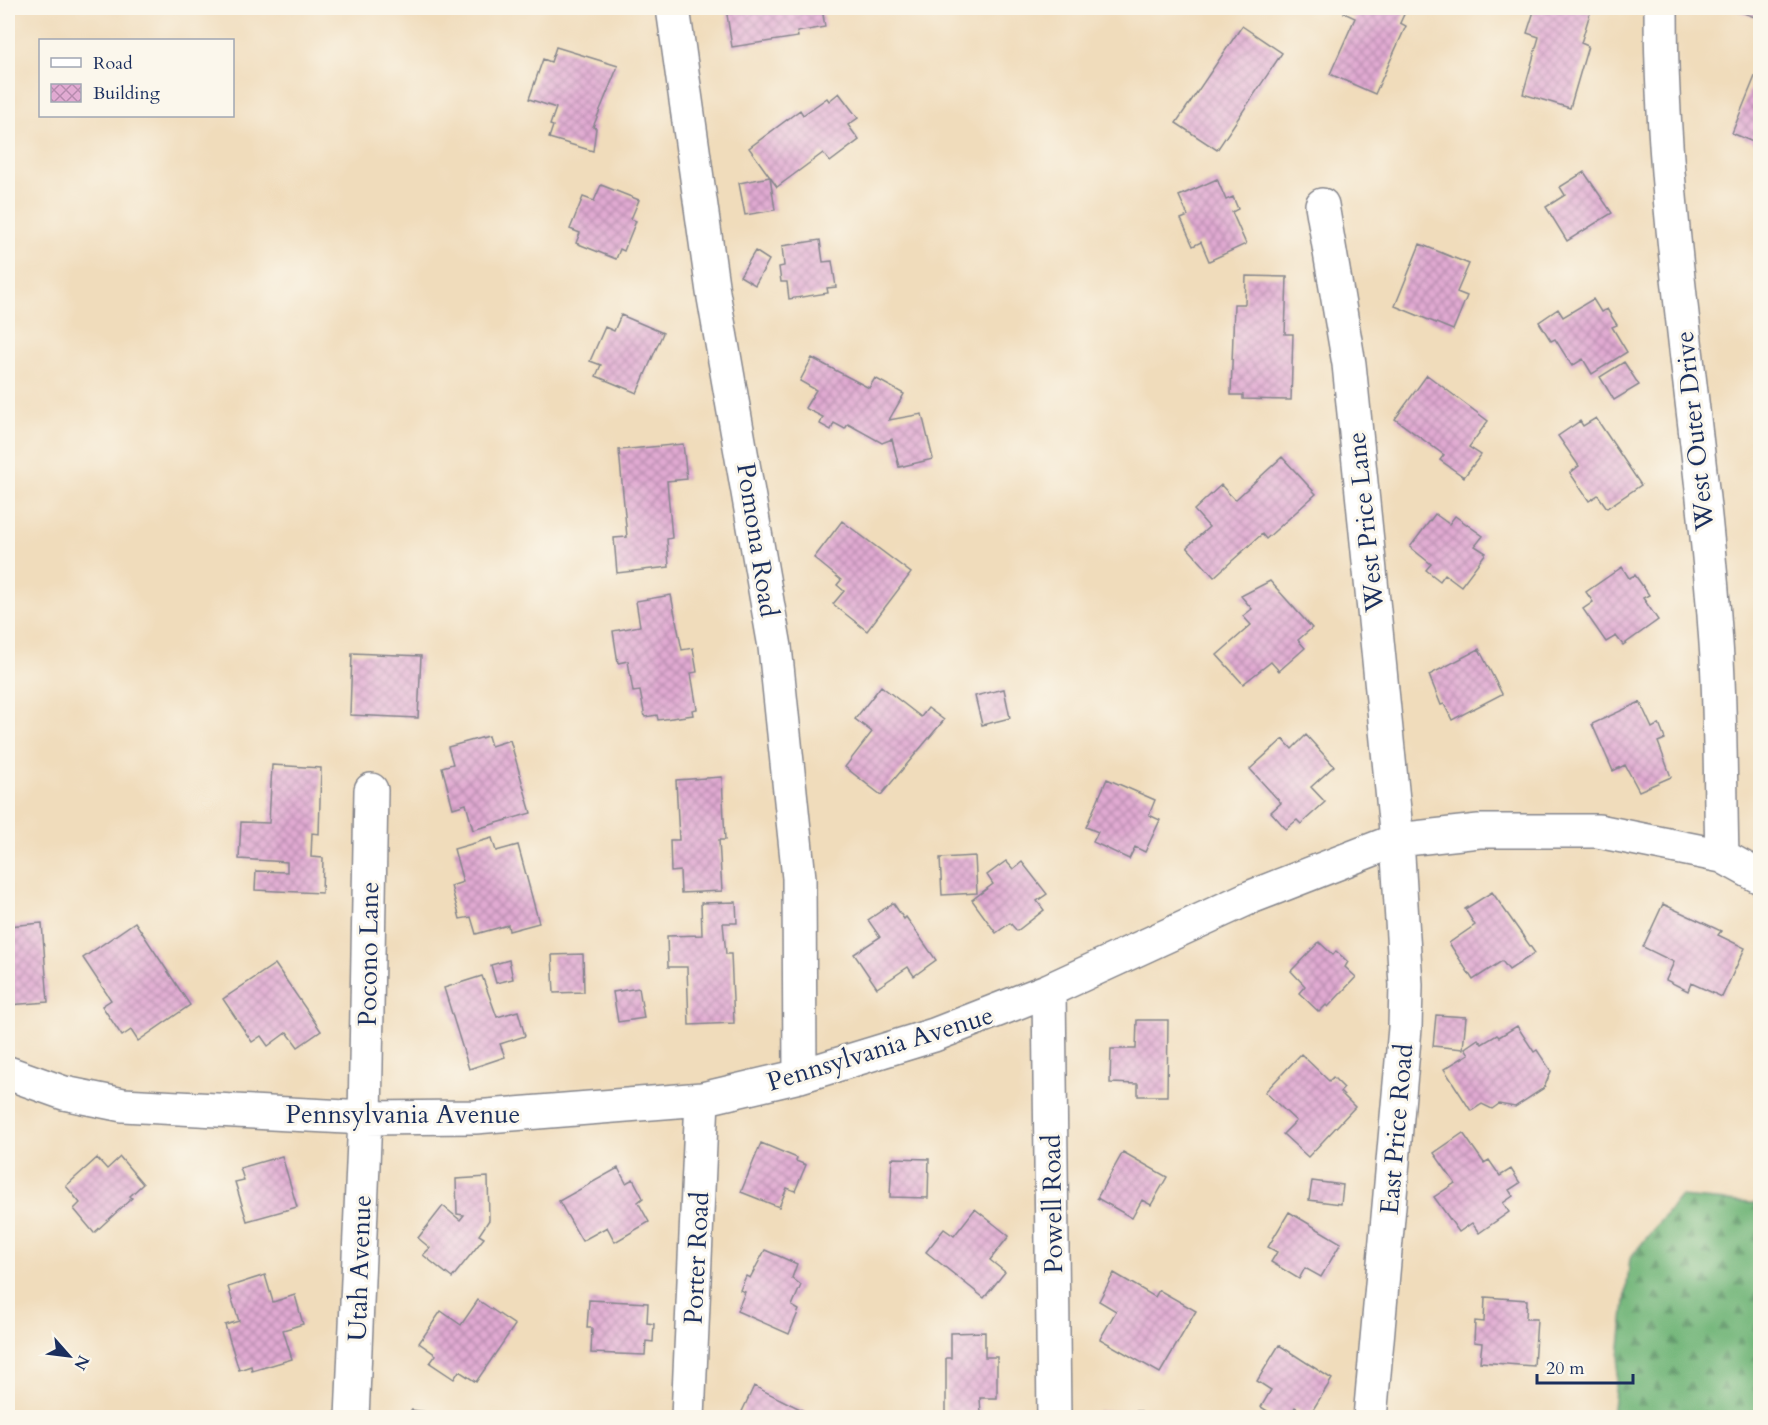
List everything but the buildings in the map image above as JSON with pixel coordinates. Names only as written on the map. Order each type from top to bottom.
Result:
[{"type":"street","name":"Pomona Road","points":[[672,8],[710,270],[775,647],[799,878],[800,1076]]},
{"type":"street","name":"West Outer Drive","points":[[1661,8],[1667,160],[1673,240],[1716,642],[1722,856]]},
{"type":"street","name":"West Price Lane","points":[[1322,205],[1349,364],[1397,840]]},
{"type":"street","name":"Pocono Lane","points":[[365,1118],[371,790]]},
{"type":"street","name":"Pennsylvania Avenue","points":[[8,1073],[64,1093],[123,1105],[365,1118],[476,1118],[702,1099],[800,1076],[934,1035],[1050,990],[1251,897],[1397,840],[1479,831],[1598,831],[1722,856],[1761,877]]},
{"type":"street","name":"East Price Road","points":[[1370,1418],[1405,1028],[1406,985],[1397,840]]},
{"type":"street","name":"Powell Road","points":[[1050,990],[1054,1418]]},
{"type":"street","name":"Porter Road","points":[[688,1418],[702,1099]]},
{"type":"street","name":"Utah Avenue","points":[[352,1418],[365,1118]]},
{"type":"green space","points":[[1680,1197],[1760,1204],[1760,1417],[1612,1417],[1630,1258]]}]
